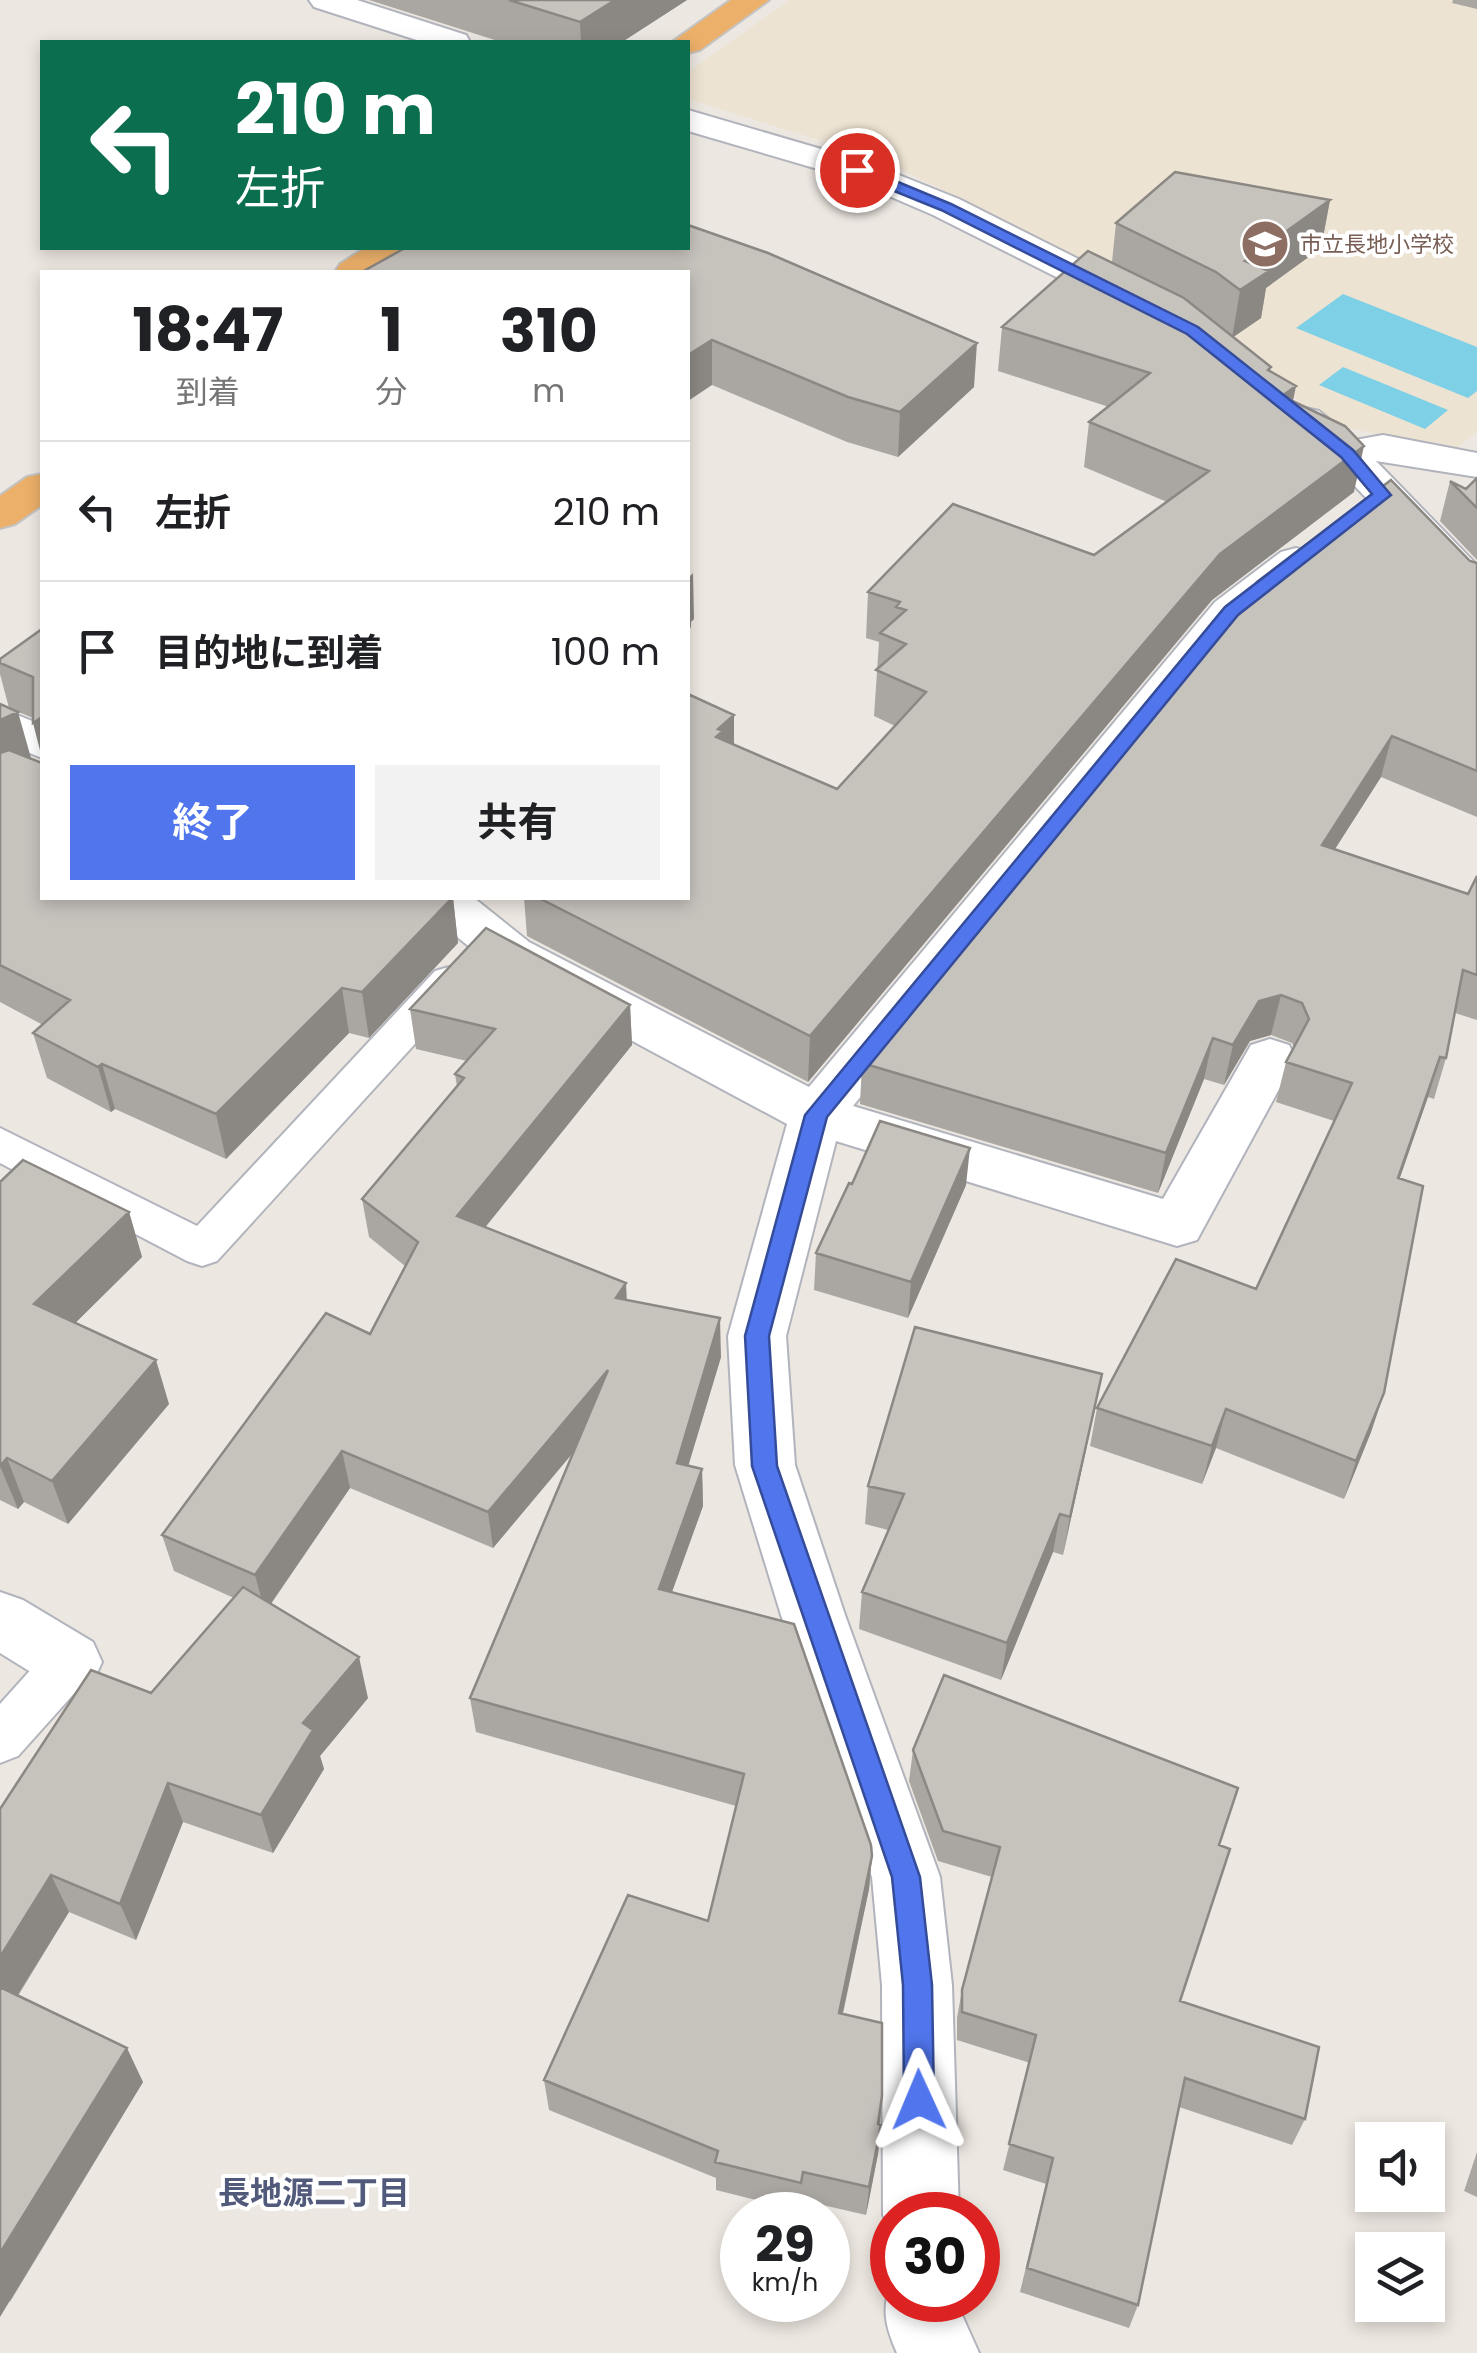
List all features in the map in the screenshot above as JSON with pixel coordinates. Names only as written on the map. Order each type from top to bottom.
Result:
[{"type":"highway","points":[[690,43],[753,0]]},
{"type":"highway","points":[[356,270],[386,250]]},
{"type":"highway","points":[[0,516],[40,487]]},
{"type":"street","points":[[325,0],[448,40]]},
{"type":"street","points":[[690,121],[857,170],[946,207],[1175,322]]},
{"type":"street","points":[[1270,392],[1347,454],[1357,514],[1477,590]]},
{"type":"street","points":[[1347,454],[1382,447],[1477,465]]},
{"type":"street","points":[[921,2192],[917,1985],[906,1877],[765,1466],[757,1336],[816,1115],[1231,611],[1357,514]]},
{"type":"street","points":[[0,723],[38,762]]},
{"type":"street","points":[[444,900],[511,954],[816,1115],[1178,1225],[1270,1058]]},
{"type":"street","points":[[0,1620],[70,1662]]},
{"type":"street","points":[[923,2322],[940,2353]]},
{"type":"lane","points":[[0,1144],[202,1249],[490,937]]},
{"type":"lane","points":[[0,1740],[70,1662]]},
{"type":"shaded area","name":"市立長地小学校","points":[[790,0],[1477,0],[1477,431],[1456,449],[1321,423],[1225,329],[880,159],[690,100],[690,71]]},
{"type":"water","points":[[1343,294],[1477,347],[1477,391],[1468,398],[1296,328]]},
{"type":"water","points":[[1343,367],[1448,410],[1425,429],[1319,385]]},
{"type":"building","points":[[509,0],[615,0],[580,22]]},
{"type":"building","points":[[1175,172],[1330,200],[1245,261],[1269,271],[1240,290],[1216,272],[1116,223]]},
{"type":"building","points":[[690,226],[768,253],[977,343],[900,412],[848,397],[712,340],[690,354],[690,270],[366,270],[401,250],[690,250]]},
{"type":"building","points":[[1088,251],[1184,298],[1271,367],[1268,370],[1296,386],[1282,396],[1345,426],[1364,446],[1220,554],[810,1036],[543,900],[690,900],[690,695],[734,715],[718,729],[723,731],[716,737],[837,789],[926,692],[876,670],[906,644],[880,633],[906,610],[896,607],[900,602],[868,592],[953,504],[1094,555],[1209,471],[1089,422],[1150,373],[1002,327]]},
{"type":"building","points":[[1477,478],[1477,508],[1450,481],[1466,489]]},
{"type":"building","points":[[1391,480],[1470,561],[1477,563],[1477,771],[1392,736],[1322,845],[1468,894],[1477,876],[1477,975],[1463,970],[1446,1058],[1440,1057],[1398,1178],[1423,1186],[1384,1393],[1356,1461],[1226,1409],[1212,1446],[1097,1408],[1176,1259],[1256,1289],[1352,1083],[1286,1062],[1309,1019],[1302,1003],[1281,995],[1259,1001],[1233,1045],[1213,1038],[1166,1153],[862,1063],[1257,582]]},
{"type":"building","points":[[40,630],[40,718],[33,723],[33,677],[0,663],[0,659]]},
{"type":"building","points":[[0,704],[18,712],[0,720]]},
{"type":"building","points":[[9,750],[40,762],[40,900],[450,900],[362,992],[342,988],[216,1114],[102,1064],[98,1067],[33,1033],[70,1000],[0,965],[0,753]]},
{"type":"building","points":[[486,928],[630,1005],[457,1216],[626,1283],[616,1298],[720,1318],[677,1463],[702,1469],[659,1589],[794,1624],[871,1845],[872,1856],[839,2013],[882,2023],[878,2124],[881,2125],[869,2187],[803,2172],[801,2183],[715,2162],[718,2151],[544,2080],[628,1895],[708,1921],[744,1774],[470,1698],[608,1370],[488,1512],[342,1451],[255,1575],[162,1535],[326,1313],[370,1334],[418,1242],[362,1199],[464,1078],[455,1074],[495,1029],[410,1009]]},
{"type":"building","points":[[880,1121],[970,1148],[911,1282],[816,1253]]},
{"type":"building","points":[[23,1160],[129,1212],[34,1304],[156,1360],[52,1481],[7,1458],[0,1466],[0,1182]]},
{"type":"building","points":[[915,1327],[1102,1374],[1070,1517],[1060,1514],[1007,1643],[862,1592],[904,1494],[868,1486]]},
{"type":"building","points":[[243,1587],[359,1657],[303,1723],[313,1730],[261,1815],[168,1783],[120,1904],[51,1875],[0,1957],[0,1809],[91,1670],[151,1693]]},
{"type":"building","points":[[944,1675],[1238,1788],[1219,1845],[1230,1849],[1180,2001],[1319,2047],[1305,2119],[1185,2078],[1138,2305],[1027,2268],[1053,2158],[1009,2144],[1036,2035],[962,2012],[962,1990],[1000,1847],[943,1831],[913,1750]]},
{"type":"building","points":[[0,1987],[127,2048],[0,2253]]},
{"type":"place","name":"市立長地小学校","points":[[1265,244]]},
{"type":"district","name":"長地源二丁目","points":[[314,2193]]},
{"type":"route","points":[[857,170],[946,207],[1193,330],[1347,454],[1382,495],[1231,611],[816,1115],[757,1336],[765,1466],[906,1877],[917,1985],[919,2100]]}]
